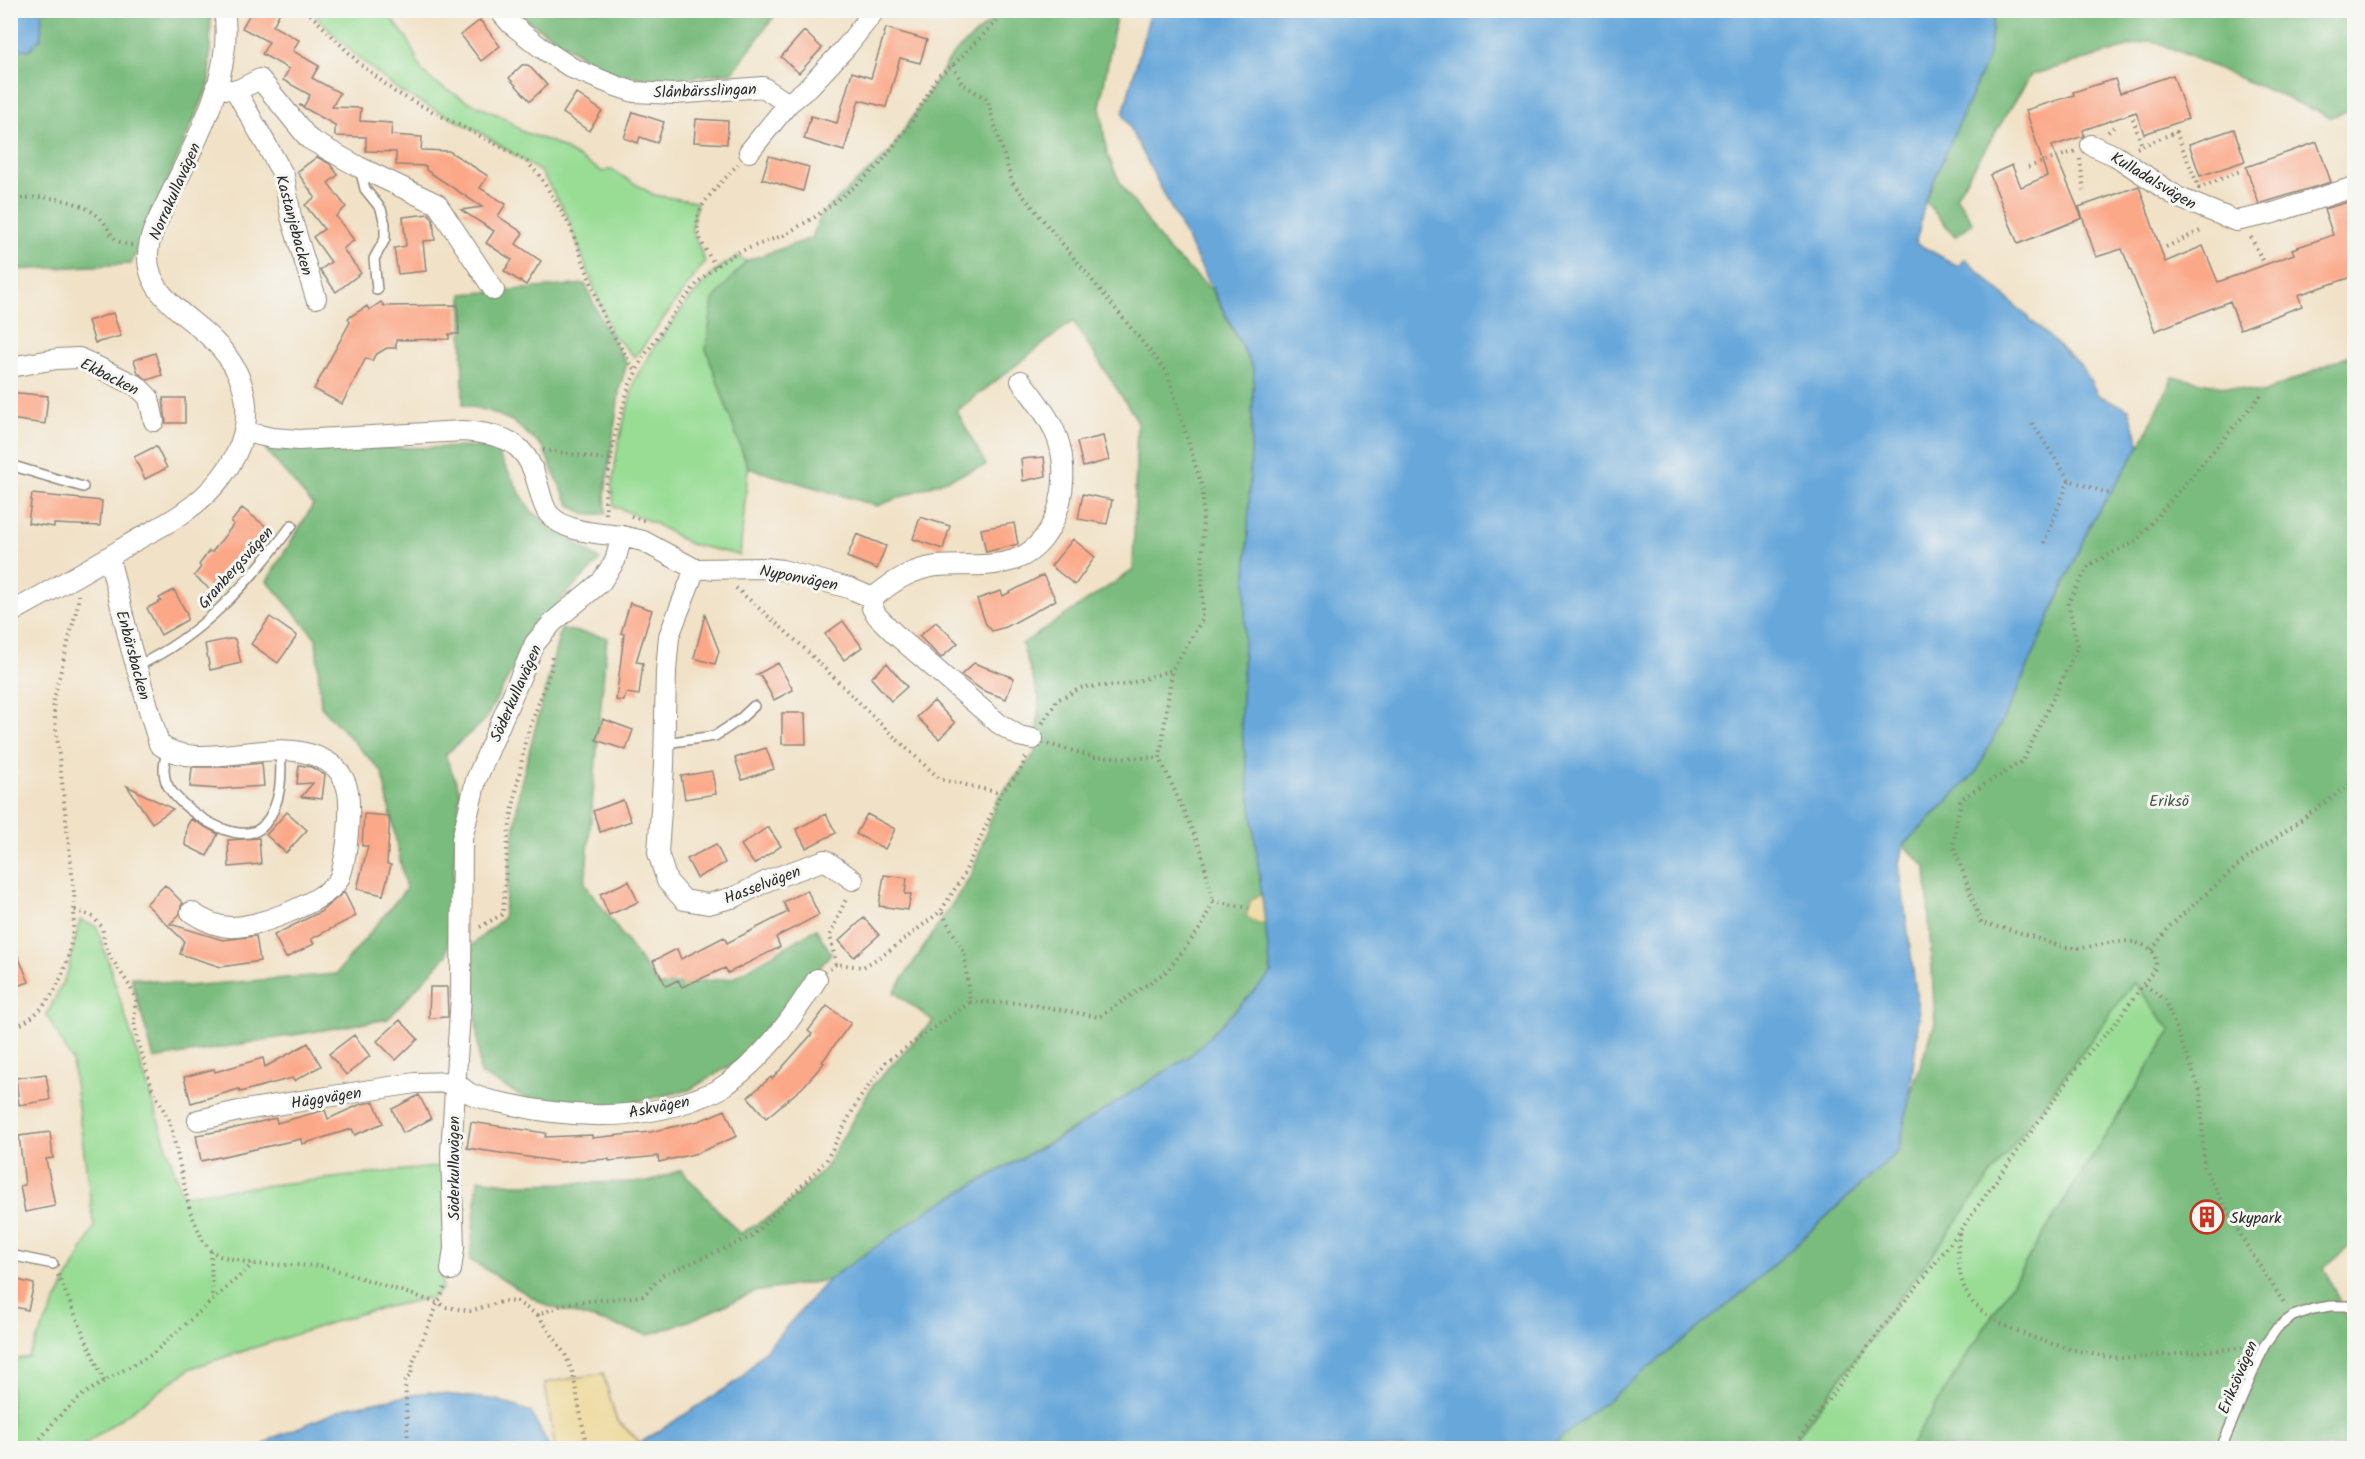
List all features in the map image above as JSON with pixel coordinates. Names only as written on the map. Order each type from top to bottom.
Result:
[{"type":"street","name":"Norrakullavägen","points":[[10,613],[183,513],[214,486],[231,464],[246,432],[246,399],[240,378],[229,359],[214,341],[172,306],[158,288],[150,272],[148,255],[152,233],[190,153],[216,86],[224,46],[224,10]]},
{"type":"street","name":"Slånbärsslingan","points":[[499,10],[511,24],[572,68],[634,92],[674,94],[764,87],[788,105]]},
{"type":"street","points":[[749,153],[788,105],[809,87],[847,46],[874,10]]},
{"type":"street","points":[[216,86],[236,91],[260,79],[309,139],[359,167],[438,204],[494,290]]},
{"type":"street","name":"Kastanjebacken","points":[[236,91],[284,176],[291,217],[316,298]]},
{"type":"street","name":"Kulladalsvägen","points":[[2091,145],[2116,156],[2177,196],[2234,219]]},
{"type":"street","points":[[2234,219],[2355,187]]},
{"type":"street","name":"Ekbacken","points":[[10,367],[57,359],[79,358],[137,386],[149,398],[154,421]]},
{"type":"street","points":[[1021,381],[1054,429],[1064,469],[1056,516],[1046,535],[1032,550],[1017,559],[997,564],[937,566],[907,574],[873,598],[872,608],[896,635],[998,723],[1019,736],[1033,739]]},
{"type":"street","points":[[246,432],[272,438],[299,440],[464,431],[482,432],[501,437],[517,446],[528,456],[548,513],[562,524],[575,529],[622,536]]},
{"type":"street","name":"Nyponvägen","points":[[622,536],[643,541],[695,569],[765,568],[782,570],[849,588],[873,598]]},
{"type":"street","name":"Söderkullavägen","points":[[452,1270],[451,1153],[460,1007],[462,839],[476,780],[536,643],[553,622],[601,582],[615,561],[622,536]]},
{"type":"street","name":"Enbärsbacken","points":[[109,557],[155,734],[159,744],[166,750]]},
{"type":"street","name":"Hasselvägen","points":[[695,569],[669,636],[658,853],[667,881],[684,900],[708,904],[735,897],[769,880],[825,860],[854,880]]},
{"type":"street","points":[[166,750],[199,755],[280,750],[322,759],[338,770],[347,787],[350,807],[347,839],[343,868],[338,882],[318,897],[275,919],[229,927],[201,918],[191,912]]},
{"type":"street","name":"Askvägen","points":[[455,1082],[470,1093],[492,1101],[556,1113],[589,1115],[625,1113],[655,1110],[686,1102],[716,1091],[749,1068],[797,1011],[817,979]]},
{"type":"street","name":"Häggvägen","points":[[198,1120],[239,1111],[415,1083],[455,1082]]},
{"type":"lane","points":[[359,167],[365,189],[381,209],[385,224],[385,239],[374,259],[377,290]]},
{"type":"lane","points":[[10,465],[83,487]]},
{"type":"lane","name":"Granbergsvägen","points":[[137,666],[180,643],[223,606],[273,551],[292,525]]},
{"type":"lane","points":[[665,743],[715,736],[739,720],[754,706]]},
{"type":"lane","name":"Enbärsbacken","points":[[166,750],[165,780],[173,795],[188,810],[204,820],[244,833],[254,831],[264,825],[273,809],[280,789],[282,770],[280,750]]},
{"type":"lane","points":[[10,1255],[53,1264]]},
{"type":"lane","name":"Eriksövägen","points":[[2221,1449],[2264,1346],[2277,1328],[2293,1316],[2313,1309],[2351,1306],[2355,1309]]},
{"type":"path","points":[[306,10],[357,61],[395,92],[507,150],[527,162],[540,176],[570,226],[607,325],[636,372]]},
{"type":"path","points":[[606,514],[605,494],[610,460],[615,433],[629,386],[670,318],[699,281],[736,253],[784,235],[815,217],[858,184],[880,164],[911,123],[938,76],[953,65],[1008,10]]},
{"type":"path","points":[[538,1315],[567,1303],[643,1296],[663,1275],[751,1238],[826,1161],[857,1102],[886,1062],[969,1002],[1023,1003],[1099,1017],[1167,971],[1202,926],[1213,901],[1201,850],[1160,758],[1172,670],[1202,620],[1203,490],[1167,372],[1012,182],[987,99],[962,84],[953,65]]},
{"type":"path","points":[[2130,113],[2142,146]]},
{"type":"path","points":[[2116,156],[2176,132],[2199,188],[2242,170]]},
{"type":"path","points":[[2028,167],[2079,150],[2084,192]]},
{"type":"path","points":[[717,266],[703,248],[697,232],[700,208],[749,153]]},
{"type":"path","points":[[10,203],[17,200],[48,197],[76,205],[99,217],[111,236],[125,244],[149,248]]},
{"type":"path","points":[[2166,247],[2234,219],[2262,260]]},
{"type":"path","points":[[1792,1449],[1882,1328],[1965,1224],[2084,1058],[2114,1025],[2156,967],[2156,958],[2152,950],[2143,944],[2127,940],[2077,948],[2046,943],[2024,934],[1981,923],[1953,844],[1961,798],[2023,761],[2078,646],[2068,603],[2090,565],[2136,542],[2263,393]]},
{"type":"path","points":[[2032,423],[2069,480],[2110,494]]},
{"type":"path","points":[[546,454],[542,448],[610,460]]},
{"type":"path","points":[[2044,543],[2069,480]]},
{"type":"path","points":[[597,516],[616,515]]},
{"type":"path","points":[[627,516],[642,518],[651,525]]},
{"type":"path","points":[[730,568],[730,583],[801,645],[874,718],[940,779],[1001,793]]},
{"type":"path","points":[[10,1029],[36,1016],[50,999],[71,949],[75,910],[53,701],[78,604],[77,576]]},
{"type":"path","points":[[461,937],[503,915],[508,835],[526,738],[551,669],[553,648]]},
{"type":"path","points":[[817,979],[836,964],[863,966],[888,952],[941,911],[963,876],[1001,793],[1020,771],[1033,739],[1056,700],[1083,687],[1125,684],[1172,670]]},
{"type":"path","points":[[1033,739],[1095,757],[1160,758]]},
{"type":"path","points":[[2152,950],[2170,926],[2242,862],[2355,782]]},
{"type":"path","points":[[836,964],[830,935],[854,880]]},
{"type":"path","points":[[1213,901],[1248,908]]},
{"type":"path","points":[[75,910],[93,917],[102,927],[110,956],[131,988],[136,1001],[134,1020],[136,1034],[152,1088],[170,1122],[190,1211],[203,1241],[211,1251],[220,1256],[254,1264],[324,1266],[452,1309],[470,1311],[504,1301],[517,1302],[538,1315],[565,1354],[573,1374],[587,1449]]},
{"type":"path","points":[[941,911],[964,953],[969,1002]]},
{"type":"path","points":[[2145,985],[2165,1000],[2201,1093],[2204,1167],[2245,1243],[2293,1316]]},
{"type":"path","points":[[1965,1224],[1959,1234],[1957,1248],[1960,1275],[1971,1301],[1987,1315],[2032,1338],[2121,1358],[2264,1346]]},
{"type":"path","points":[[211,1251],[212,1299]]},
{"type":"path","points":[[53,1264],[104,1381]]},
{"type":"path","points":[[33,1449],[56,1419],[83,1395],[151,1355],[254,1264]]},
{"type":"path","points":[[408,1449],[405,1380],[411,1375],[413,1362],[452,1270]]},
{"type":"green space","points":[[11,11],[211,11],[209,85],[131,264],[11,270]]},
{"type":"green space","points":[[311,11],[385,11],[407,38],[422,71],[435,83],[503,117],[523,132],[552,142],[603,172],[610,169],[654,195],[697,202],[692,229],[705,262],[635,357],[611,333],[566,213],[541,172],[481,133],[401,92],[357,57]]},
{"type":"green space","points":[[513,11],[778,11],[733,72],[661,81],[621,75],[591,62]]},
{"type":"green space","points":[[984,11],[1117,11],[1100,107],[1107,154],[1122,186],[1167,249],[1211,289],[1254,370],[1241,721],[1272,974],[1191,1055],[1087,1121],[948,1199],[828,1280],[755,1292],[689,1321],[648,1335],[545,1305],[470,1260],[478,1179],[514,1184],[648,1182],[681,1170],[740,1234],[781,1210],[825,1168],[873,1085],[933,1021],[894,992],[972,874],[998,798],[1036,752],[1039,698],[1022,644],[1133,570],[1137,420],[1073,321],[957,411],[986,465],[877,506],[748,468],[706,349],[713,300],[746,261],[812,238],[822,213],[890,152],[953,54],[992,20]]},
{"type":"green space","points":[[1995,11],[2354,11],[2354,109],[2330,117],[2152,40],[2031,75],[1956,196],[1973,223],[1955,236],[1925,201],[1988,57]]},
{"type":"green space","points":[[738,256],[746,261],[714,300],[706,349],[748,468],[740,555],[690,544],[654,523],[614,506],[612,487],[618,444],[635,379],[657,343],[689,300],[716,270]]},
{"type":"green space","points":[[585,284],[603,324],[627,364],[620,386],[605,494],[606,514],[585,514],[570,505],[543,447],[512,421],[489,411],[463,405],[462,294]]},
{"type":"green space","name":"Eriksö","points":[[2354,353],[2354,1243],[2324,1267],[2354,1335],[2354,1448],[1909,1448],[2171,1031],[2134,982],[1789,1448],[1548,1448],[1748,1288],[1899,1150],[1910,1095],[1935,1023],[1926,867],[1904,846],[1977,771],[2019,687],[2090,525],[2140,446],[2173,377],[2263,393]]},
{"type":"green space","points":[[494,447],[530,510],[600,560],[539,621],[485,720],[445,755],[460,791],[447,955],[388,1019],[154,1059],[131,977],[187,986],[336,974],[406,889],[382,772],[321,707],[316,638],[267,581],[313,505],[265,449]]},
{"type":"green space","points":[[561,629],[607,637],[585,884],[659,986],[733,978],[816,929],[831,953],[758,1049],[689,1090],[619,1105],[539,1105],[480,1074],[471,946],[503,918],[520,787]]},
{"type":"green space","points":[[80,920],[97,927],[182,1195],[441,1166],[445,1168],[442,1289],[433,1297],[365,1312],[191,1368],[80,1448],[11,1448],[11,1360],[28,1357],[94,1227],[72,1061],[47,1015],[68,971]]},
{"type":"green space","points":[[2134,982],[2171,1031],[1909,1448],[1789,1448]]},
{"type":"sand","points":[[1259,895],[1271,903],[1268,922],[1257,924],[1246,916],[1251,900]]},
{"type":"sand","points":[[603,1373],[616,1419],[640,1442],[632,1448],[555,1448],[545,1383]]},
{"type":"water","points":[[11,10],[42,11],[41,38],[29,50],[11,48]]},
{"type":"water","points":[[1151,10],[1995,11],[1988,57],[1925,201],[1916,243],[1958,266],[1965,259],[2083,368],[2098,395],[2129,409],[2140,446],[2090,525],[2019,687],[1977,771],[1903,846],[1899,863],[1919,1016],[1910,1095],[1899,1150],[1748,1288],[1548,1448],[632,1448],[739,1380],[828,1280],[930,1209],[1071,1131],[1191,1055],[1271,974],[1241,721],[1254,370],[1123,114]]},
{"type":"water","points":[[428,1392],[497,1400],[531,1412],[550,1448],[259,1448],[273,1438],[348,1407]]},
{"type":"building","points":[[252,10],[281,10],[273,26],[299,40],[293,51],[319,66],[312,78],[340,93],[332,107],[361,108],[360,121],[392,123],[391,135],[422,137],[421,150],[449,151],[488,176],[480,188],[506,204],[498,216],[523,233],[516,244],[541,261],[526,285],[504,271],[512,260],[486,243],[494,231],[461,210],[482,207],[426,170],[426,166],[396,165],[396,152],[366,151],[366,137],[335,136],[335,125],[299,105],[304,106],[310,95],[283,80],[289,69],[262,54],[269,42],[242,28]]},
{"type":"building","points":[[480,20],[500,46],[481,61],[461,35]]},
{"type":"building","points":[[886,28],[927,40],[920,63],[900,58],[886,107],[859,100],[844,151],[804,139],[811,116],[837,123],[852,72],[871,78]]},
{"type":"building","points":[[804,31],[822,48],[799,73],[781,57]]},
{"type":"building","points":[[522,65],[528,65],[547,85],[530,101],[509,78]]},
{"type":"building","points":[[2173,75],[2188,119],[2144,134],[2136,112],[2083,130],[2084,136],[2052,146],[2082,218],[2018,244],[1990,175],[2012,165],[2021,187],[2047,176],[2026,110],[2115,79],[2120,93]]},
{"type":"building","points":[[576,93],[602,111],[589,131],[563,113]]},
{"type":"building","points":[[633,112],[664,122],[657,143],[640,137],[638,143],[624,138]]},
{"type":"building","points":[[696,119],[728,121],[727,144],[694,142]]},
{"type":"building","points":[[2234,129],[2245,161],[2200,176],[2189,144]]},
{"type":"building","points":[[2317,142],[2331,182],[2259,204],[2246,167]]},
{"type":"building","points":[[769,156],[809,167],[803,191],[762,179]]},
{"type":"building","points":[[317,157],[330,164],[338,175],[328,183],[346,207],[336,216],[354,240],[343,249],[361,273],[336,292],[320,270],[331,262],[313,237],[324,229],[305,205],[315,197],[297,172]]},
{"type":"building","points":[[2139,186],[2165,262],[2203,246],[2218,282],[2294,254],[2292,249],[2333,235],[2324,209],[2348,202],[2355,223],[2355,276],[2298,295],[2302,306],[2240,329],[2230,301],[2155,331],[2122,249],[2096,257],[2079,207]]},
{"type":"building","points":[[429,214],[433,220],[435,240],[423,241],[426,271],[398,274],[394,248],[406,246],[403,217]]},
{"type":"building","points":[[381,302],[384,306],[458,305],[459,334],[449,334],[449,339],[396,340],[396,348],[387,348],[375,355],[372,361],[366,358],[342,404],[314,389],[350,322],[348,318],[367,306],[369,310]]},
{"type":"building","points":[[113,313],[121,336],[95,343],[88,321]]},
{"type":"building","points":[[155,353],[162,375],[148,380],[138,373],[134,360]]},
{"type":"building","points":[[10,392],[48,396],[45,424],[10,419]]},
{"type":"building","points":[[163,398],[185,398],[185,423],[166,423]]},
{"type":"building","points":[[1103,436],[1109,460],[1083,467],[1077,442]]},
{"type":"building","points":[[156,446],[167,468],[145,479],[134,457]]},
{"type":"building","points":[[1044,457],[1046,476],[1023,481],[1021,459]]},
{"type":"building","points":[[32,494],[102,501],[100,526],[54,524],[54,527],[28,523]]},
{"type":"building","points":[[1083,494],[1112,500],[1107,524],[1078,519]]},
{"type":"building","points":[[242,508],[268,528],[217,595],[194,576],[209,551],[212,552],[234,524],[231,522]]},
{"type":"building","points":[[920,517],[950,526],[943,549],[913,539]]},
{"type":"building","points":[[1014,523],[1018,544],[986,552],[981,529]]},
{"type":"building","points":[[857,534],[886,546],[877,569],[847,557]]},
{"type":"building","points":[[1073,539],[1095,557],[1075,585],[1051,566]]},
{"type":"building","points":[[1043,575],[1056,600],[1006,627],[992,631],[986,624],[977,599],[1001,591],[1003,596]]},
{"type":"building","points":[[174,590],[187,614],[187,620],[161,635],[147,608],[161,601],[159,598]]},
{"type":"building","points":[[630,603],[652,610],[636,662],[643,663],[639,695],[626,693],[624,701],[616,700],[624,634],[621,633]]},
{"type":"building","points":[[705,615],[719,651],[715,664],[694,658]]},
{"type":"building","points":[[270,617],[297,636],[278,663],[251,644]]},
{"type":"building","points":[[843,621],[862,647],[844,660],[825,634]]},
{"type":"building","points":[[936,622],[958,643],[941,658],[919,636]]},
{"type":"building","points":[[235,639],[241,663],[210,670],[205,644]]},
{"type":"building","points":[[778,663],[793,690],[774,700],[761,676],[756,675]]},
{"type":"building","points":[[887,663],[907,687],[891,701],[871,678]]},
{"type":"building","points":[[974,663],[1014,678],[1006,699],[982,690],[961,675]]},
{"type":"building","points":[[934,701],[955,723],[939,739],[917,717]]},
{"type":"building","points":[[782,713],[805,713],[806,744],[782,744]]},
{"type":"building","points":[[603,719],[633,730],[626,750],[596,740]]},
{"type":"building","points":[[766,748],[774,769],[742,780],[735,758]]},
{"type":"building","points":[[262,763],[264,786],[220,789],[190,787],[192,767]]},
{"type":"building","points":[[299,765],[311,767],[325,775],[322,799],[301,797],[313,783],[297,784]]},
{"type":"building","points":[[712,771],[716,794],[685,799],[681,776]]},
{"type":"building","points":[[127,786],[173,809],[152,823]]},
{"type":"building","points":[[623,800],[631,821],[600,832],[593,811]]},
{"type":"building","points":[[287,812],[307,830],[286,853],[266,835]]},
{"type":"building","points":[[364,814],[390,816],[387,864],[391,865],[383,895],[357,889],[368,846],[362,846]]},
{"type":"building","points":[[826,814],[836,833],[806,848],[796,829]]},
{"type":"building","points":[[867,814],[895,829],[885,849],[856,834]]},
{"type":"building","points":[[191,819],[218,834],[207,856],[185,845],[187,826]]},
{"type":"building","points":[[768,827],[781,846],[754,864],[741,845]]},
{"type":"building","points":[[259,838],[261,864],[229,867],[228,840]]},
{"type":"building","points":[[716,844],[725,863],[697,878],[687,859]]},
{"type":"building","points":[[884,875],[907,878],[905,894],[911,894],[908,910],[879,906]]},
{"type":"building","points":[[629,881],[638,902],[609,915],[600,894]]},
{"type":"building","points":[[165,885],[183,903],[180,914],[170,924],[223,940],[256,936],[260,961],[221,967],[180,954],[184,941],[146,904]]},
{"type":"building","points":[[807,890],[819,915],[776,937],[780,947],[728,973],[725,968],[682,987],[678,980],[666,986],[653,961],[677,949],[681,959],[724,937],[727,943],[788,912],[783,902]]},
{"type":"building","points":[[344,892],[356,916],[311,939],[314,944],[286,958],[274,935],[320,912]]},
{"type":"building","points":[[864,918],[879,935],[854,957],[839,941]]},
{"type":"building","points":[[10,937],[29,982],[10,989]]},
{"type":"building","points":[[430,987],[447,987],[448,1017],[429,1018]]},
{"type":"building","points":[[827,1006],[851,1023],[822,1062],[824,1063],[803,1087],[766,1118],[748,1097],[771,1077],[772,1079],[812,1034],[808,1031]]},
{"type":"building","points":[[400,1020],[418,1039],[396,1060],[377,1041]]},
{"type":"building","points":[[354,1035],[370,1056],[346,1075],[329,1054]]},
{"type":"building","points":[[308,1043],[321,1066],[294,1081],[292,1078],[240,1092],[239,1089],[191,1103],[184,1077],[214,1069],[215,1072],[263,1058],[265,1067]]},
{"type":"building","points":[[46,1074],[50,1100],[19,1105],[16,1078]]},
{"type":"building","points":[[419,1095],[431,1119],[403,1133],[392,1109]]},
{"type":"building","points":[[374,1102],[383,1123],[355,1135],[352,1129],[302,1144],[301,1139],[201,1161],[196,1135],[276,1118],[277,1123],[325,1110],[328,1119],[361,1104]]},
{"type":"building","points":[[725,1110],[737,1136],[698,1153],[659,1162],[658,1156],[609,1161],[609,1159],[561,1162],[467,1148],[471,1122],[546,1133],[545,1137],[592,1135],[592,1138],[650,1132],[699,1121]]},
{"type":"building","points":[[50,1132],[53,1158],[46,1159],[55,1206],[25,1212],[20,1186],[25,1185],[19,1136]]},
{"type":"building","name":"Skypark","points":[[2211,1207],[2217,1222],[2203,1228],[2197,1212]]},
{"type":"building","points":[[10,1278],[34,1284],[28,1310],[10,1306]]},
{"type":"place","name":"Skypark","points":[[2207,1217]]}]
